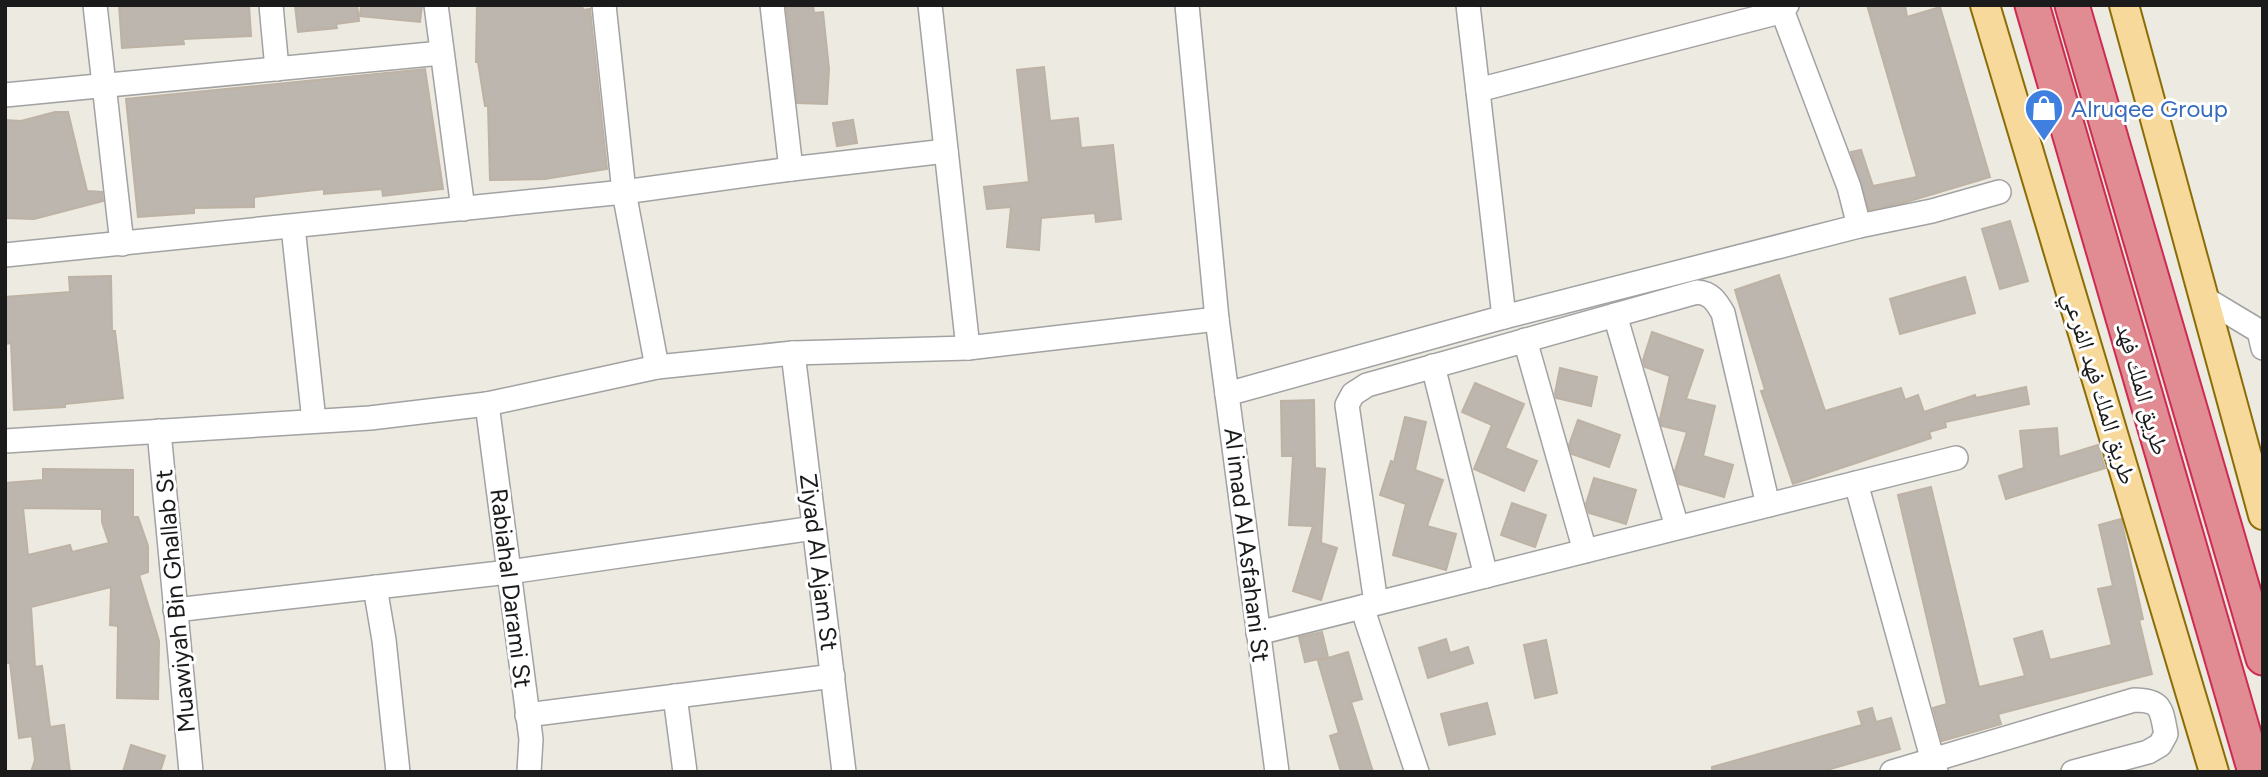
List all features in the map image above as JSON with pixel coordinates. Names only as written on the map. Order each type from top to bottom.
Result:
[{"type":"highway","name":"طريق الملك فهد","points":[[2032,5],[2255,772]]},
{"type":"highway","name":"طريق الملك فهد","points":[[2072,5],[2263,658]]},
{"type":"main road","name":"طريق الملك فهد الفرعي","points":[[1985,5],[2214,772]]},
{"type":"main road","points":[[2124,5],[2262,511]]},
{"type":"street","points":[[95,5],[122,244]]},
{"type":"street","points":[[271,5],[277,69]]},
{"type":"street","points":[[436,5],[463,209]]},
{"type":"street","points":[[604,5],[624,192],[657,367]]},
{"type":"street","points":[[772,5],[791,169]]},
{"type":"street","points":[[930,5],[968,348]]},
{"type":"street","name":"Al imad Al Asfahani St","points":[[1187,5],[1217,319],[1277,772]]},
{"type":"street","points":[[1468,5],[1504,317]]},
{"type":"street","points":[[1478,90],[1784,8],[1849,187],[1859,226]]},
{"type":"street","points":[[5,95],[441,53]]},
{"type":"street","points":[[5,256],[624,192],[791,169],[946,152]]},
{"type":"street","points":[[1227,394],[1504,317],[1999,192]]},
{"type":"street","points":[[293,227],[314,421]]},
{"type":"street","points":[[1417,772],[1369,605],[1348,405],[1353,394],[1367,385],[1433,366],[1697,292],[1705,293],[1715,299],[1723,313],[1768,505]]},
{"type":"street","points":[[2203,298],[2259,331],[2263,348]]},
{"type":"street","points":[[1615,315],[1677,527]]},
{"type":"street","points":[[5,441],[370,418],[487,404],[657,367],[793,353],[968,348],[1217,319]]},
{"type":"street","points":[[1525,340],[1585,551]]},
{"type":"street","name":"Ziyad Al Ajam St","points":[[793,353],[844,772]]},
{"type":"street","points":[[1433,366],[1486,576]]},
{"type":"street","name":"Rabiahal Darami St","points":[[487,404],[531,739],[529,772]]},
{"type":"street","name":"Muawiyah Bin Ghallab St","points":[[159,431],[191,772]]},
{"type":"street","points":[[1258,633],[1956,458]]},
{"type":"street","points":[[1856,483],[1934,766]]},
{"type":"street","points":[[175,610],[509,572],[814,528]]},
{"type":"street","points":[[375,587],[398,772]]},
{"type":"street","points":[[527,715],[833,676]]},
{"type":"street","points":[[674,696],[685,772]]},
{"type":"street","points":[[1892,772],[1934,766],[2134,700],[2147,700],[2161,709],[2166,734],[2160,745],[2148,752],[2073,772]]},
{"type":"building","points":[[119,5],[249,5],[251,36],[183,39],[184,44],[122,48]]},
{"type":"building","points":[[295,5],[357,5],[359,21],[336,24],[337,28],[298,32]]},
{"type":"building","points":[[361,5],[422,5],[420,22],[360,16]]},
{"type":"building","points":[[477,5],[582,5],[583,10],[590,9],[607,169],[545,179],[490,180],[488,106],[485,106],[476,62]]},
{"type":"building","points":[[786,5],[813,5],[814,13],[823,12],[829,69],[827,104],[797,103]]},
{"type":"building","points":[[1867,5],[1905,5],[1907,17],[1940,7],[1990,177],[1903,203],[1869,210],[1851,152],[1861,150],[1873,186],[1917,177]]},
{"type":"building","points":[[1044,67],[1050,121],[1078,118],[1081,148],[1113,145],[1121,219],[1096,222],[1095,213],[1041,218],[1039,250],[1007,247],[1011,207],[987,209],[984,187],[1029,182],[1017,70]]},
{"type":"building","points":[[425,69],[443,189],[383,196],[382,189],[324,194],[324,189],[254,197],[254,207],[194,208],[194,213],[138,217],[126,99]]},
{"type":"building","points":[[55,112],[68,112],[87,191],[102,192],[103,201],[34,219],[5,218],[5,120],[21,121]]},
{"type":"building","points":[[853,120],[857,143],[837,146],[833,123]]},
{"type":"building","points":[[2010,221],[2028,281],[2000,289],[1982,229]]},
{"type":"building","points":[[1779,275],[1825,411],[1901,388],[1905,400],[1918,395],[1924,412],[1975,395],[1976,398],[2026,387],[2029,404],[1945,422],[1946,427],[1929,432],[1931,438],[1793,484],[1761,391],[1765,390],[1735,290]]},
{"type":"building","points":[[111,276],[112,331],[115,331],[123,398],[65,404],[65,407],[14,410],[11,343],[5,344],[5,297],[70,292],[69,277]]},
{"type":"building","points":[[1965,277],[1975,313],[1900,334],[1890,299]]},
{"type":"building","points":[[1652,332],[1703,350],[1686,399],[1715,406],[1703,456],[1733,465],[1724,497],[1679,484],[1675,471],[1687,432],[1662,426],[1660,419],[1670,376],[1645,367],[1643,360]]},
{"type":"building","points":[[1560,368],[1597,377],[1591,406],[1556,398]]},
{"type":"building","points":[[1475,383],[1524,404],[1505,448],[1537,461],[1524,491],[1474,469],[1492,425],[1462,412]]},
{"type":"building","points":[[1314,400],[1315,468],[1325,469],[1321,543],[1337,548],[1321,600],[1293,591],[1313,526],[1289,525],[1293,456],[1282,456],[1281,401]]},
{"type":"building","points":[[1405,417],[1426,422],[1415,470],[1443,480],[1427,526],[1456,534],[1446,570],[1393,555],[1406,504],[1380,495],[1391,461],[1394,462]]},
{"type":"building","points":[[1578,420],[1620,435],[1609,467],[1572,454],[1569,445]]},
{"type":"building","points":[[2057,428],[2059,457],[2098,445],[2105,468],[2006,499],[1999,476],[2024,468],[2020,431]]},
{"type":"building","points":[[43,469],[133,470],[133,517],[138,517],[148,546],[148,572],[139,575],[159,641],[158,699],[117,698],[118,626],[110,625],[111,587],[31,607],[35,667],[42,666],[50,727],[64,725],[70,772],[31,772],[35,760],[32,736],[19,738],[10,663],[5,663],[5,483],[43,480]],"holes":[[[23,508],[102,509],[102,522],[109,543],[72,552],[70,545],[28,555]]]},
{"type":"building","points":[[1594,478],[1636,490],[1626,524],[1589,513],[1586,504]]},
{"type":"building","points":[[1931,487],[1979,687],[2025,676],[2014,639],[2042,631],[2050,660],[2112,645],[2098,589],[2113,586],[2099,525],[2121,519],[2143,619],[2139,620],[2152,674],[1998,714],[2001,724],[1942,741],[1933,708],[1947,704],[1898,495]]},
{"type":"building","points":[[1512,503],[1546,515],[1535,547],[1501,535]]},
{"type":"building","points":[[1322,632],[1328,657],[1305,662],[1299,637]]},
{"type":"building","points":[[1446,639],[1450,653],[1468,647],[1473,663],[1428,678],[1419,648]]},
{"type":"building","points":[[1546,640],[1557,693],[1535,698],[1524,645]]},
{"type":"building","points":[[1348,652],[1362,699],[1351,702],[1373,772],[1341,772],[1330,736],[1339,733],[1318,661]]},
{"type":"building","points":[[1487,703],[1495,734],[1449,745],[1441,714]]},
{"type":"building","points":[[1872,708],[1876,722],[1891,718],[1900,749],[1820,772],[1712,772],[1712,767],[1862,725],[1858,712]]},
{"type":"building","points":[[131,745],[165,756],[160,772],[123,772]]},
{"type":"place","name":"Alruqee Group","points":[[2044,142]]}]
